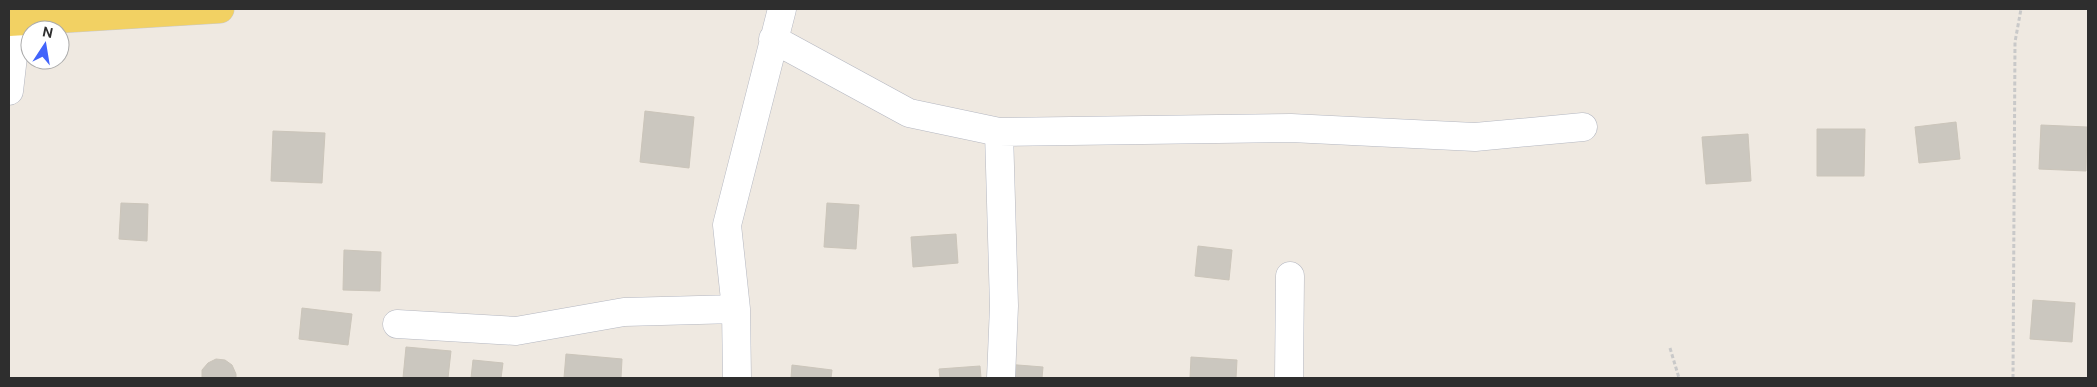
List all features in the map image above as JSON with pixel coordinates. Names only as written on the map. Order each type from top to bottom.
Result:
[{"type":"main road","points":[[13,22],[125,12],[220,9]]},
{"type":"street","points":[[737,378],[736,309],[727,225],[782,9]]},
{"type":"street","points":[[9,91],[13,22]]},
{"type":"street","points":[[773,39],[909,113],[999,132],[1291,128],[1475,137],[1583,127]]},
{"type":"street","points":[[999,132],[1004,306],[1002,378]]},
{"type":"street","points":[[1289,378],[1290,276]]},
{"type":"street","points":[[397,324],[516,331],[624,312],[736,309]]},
{"type":"path","points":[[2013,378],[2015,42],[2021,9]]},
{"type":"path","points":[[1670,348],[1679,378]]},
{"type":"building","points":[[645,111],[694,117],[689,168],[640,162]]},
{"type":"building","points":[[1956,122],[1960,159],[1919,163],[1915,127]]},
{"type":"building","points":[[2041,125],[2087,127],[2086,171],[2039,169]]},
{"type":"building","points":[[1817,129],[1865,129],[1864,176],[1817,176]]},
{"type":"building","points":[[273,131],[325,133],[322,183],[271,181]]},
{"type":"building","points":[[1748,134],[1751,181],[1706,184],[1702,137]]},
{"type":"building","points":[[121,203],[148,204],[147,241],[119,239]]},
{"type":"building","points":[[827,203],[859,205],[856,249],[824,247]]},
{"type":"building","points":[[956,234],[958,263],[913,267],[911,237]]},
{"type":"building","points":[[1198,246],[1232,250],[1229,280],[1195,276]]},
{"type":"building","points":[[344,250],[381,252],[380,291],[343,290]]},
{"type":"building","points":[[2033,300],[2075,303],[2072,342],[2030,339]]},
{"type":"building","points":[[302,308],[352,314],[348,345],[299,339]]},
{"type":"building","points":[[406,347],[451,351],[448,378],[403,378]]},
{"type":"building","points":[[566,354],[622,359],[621,378],[564,378]]},
{"type":"building","points":[[1191,357],[1237,360],[1236,378],[1190,378]]},
{"type":"building","points":[[216,359],[225,360],[232,365],[236,378],[202,378],[202,370],[208,363]]},
{"type":"building","points":[[473,360],[503,363],[501,378],[471,378]]},
{"type":"building","points":[[1005,364],[1043,367],[1042,378],[1004,378]]},
{"type":"building","points":[[792,365],[832,370],[831,378],[791,378]]},
{"type":"building","points":[[980,366],[981,378],[940,378],[939,369]]}]
